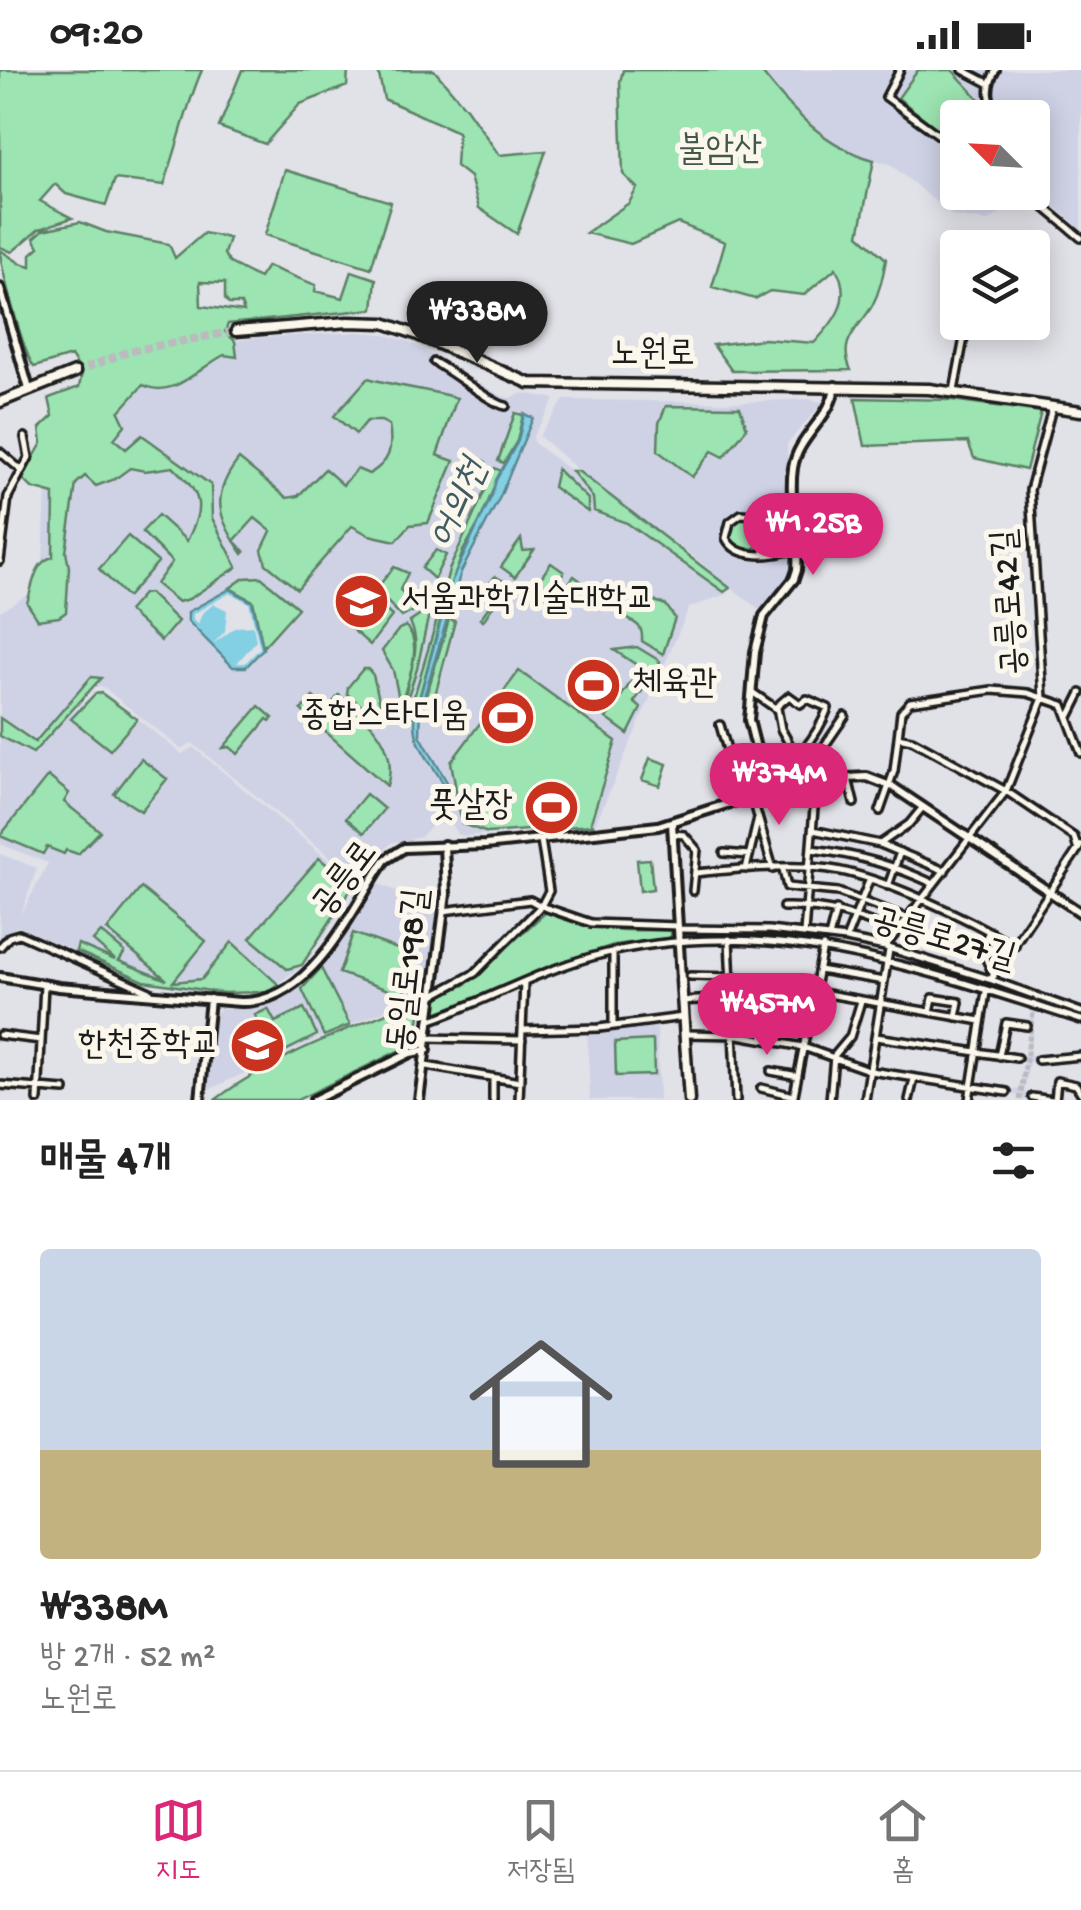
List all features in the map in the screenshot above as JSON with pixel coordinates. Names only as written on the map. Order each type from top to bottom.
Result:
[{"type":"main road","name":"노원로","points":[[236,330],[384,323],[529,383],[954,391],[1081,411]]},
{"type":"main road","points":[[0,402],[75,372]]},
{"type":"main road","points":[[685,978],[682,1001],[689,1100]]},
{"type":"street","points":[[900,70],[886,96],[940,136]]},
{"type":"street","points":[[963,70],[988,82]]},
{"type":"street","points":[[990,100],[988,82],[996,70]]},
{"type":"street","points":[[1048,210],[1081,238]]},
{"type":"street","points":[[0,288],[28,389]]},
{"type":"street","points":[[954,391],[964,340]]},
{"type":"street","points":[[434,362],[506,406]]},
{"type":"street","points":[[767,792],[749,720],[760,626],[770,606],[794,578],[798,561],[793,468],[803,442],[833,402],[835,386]]},
{"type":"street","name":"공릉로42길","points":[[887,948],[1006,791],[1043,698],[1030,490],[1052,405]]},
{"type":"street","points":[[0,561],[8,496],[30,457],[25,437]]},
{"type":"street","points":[[0,452],[22,470]]},
{"type":"street","points":[[0,493],[8,496]]},
{"type":"street","points":[[764,552],[764,524],[748,514],[735,517],[726,533],[731,548],[746,555],[796,549]]},
{"type":"street","points":[[880,811],[891,786],[902,712],[910,702],[992,690],[1043,698],[1063,706],[1081,753]]},
{"type":"street","points":[[752,692],[778,708]]},
{"type":"street","points":[[1068,719],[1081,693]]},
{"type":"street","points":[[763,775],[780,772],[812,740],[828,708],[807,699],[800,704],[790,696],[778,708]]},
{"type":"street","points":[[778,708],[781,729],[796,756]]},
{"type":"street","points":[[827,782],[812,766],[844,716]]},
{"type":"street","points":[[720,725],[730,760],[734,801]]},
{"type":"street","points":[[898,737],[912,740],[1006,791],[1074,837],[1080,847],[992,977]]},
{"type":"street","points":[[812,740],[823,748]]},
{"type":"street","points":[[763,775],[780,790]]},
{"type":"street","name":"공릉로","points":[[0,977],[44,985],[255,1001],[290,988],[308,975],[391,854],[404,848],[541,840],[672,823],[767,792],[848,778],[866,777],[891,786],[1081,912]]},
{"type":"street","points":[[848,778],[854,803]]},
{"type":"street","points":[[804,933],[816,783]]},
{"type":"street","points":[[752,796],[773,870]]},
{"type":"street","points":[[880,844],[909,824],[923,807]]},
{"type":"street","points":[[746,869],[758,818]]},
{"type":"street","points":[[672,823],[685,978],[731,976],[982,1021]]},
{"type":"street","points":[[812,830],[880,844],[945,870]]},
{"type":"street","points":[[673,834],[684,835],[695,846],[693,891]]},
{"type":"street","points":[[431,996],[474,973],[541,906],[549,890],[541,840]]},
{"type":"street","name":"동일로198길","points":[[419,1100],[446,894],[444,844]]},
{"type":"street","points":[[811,849],[856,854],[897,866],[934,884]]},
{"type":"street","points":[[888,886],[900,852]]},
{"type":"street","points":[[724,853],[749,854]]},
{"type":"street","points":[[696,873],[810,866],[838,870],[888,886],[989,930],[1014,946]]},
{"type":"street","points":[[783,869],[786,886],[862,898],[907,918]]},
{"type":"street","name":"공릉로27길","points":[[846,939],[869,880]]},
{"type":"street","name":"공릉로27길","points":[[443,911],[530,900],[590,923],[804,933],[846,939],[992,977],[1081,1012]]},
{"type":"street","points":[[783,906],[855,914],[896,933]]},
{"type":"street","name":"공릉로27길","points":[[829,937],[836,910]]},
{"type":"street","points":[[989,930],[980,948],[992,977]]},
{"type":"street","points":[[0,947],[9,937],[19,934],[152,994]]},
{"type":"street","points":[[729,939],[736,1100]]},
{"type":"street","points":[[428,1021],[574,962],[679,941],[729,939],[823,947],[887,960],[1081,1020]]},
{"type":"street","points":[[760,1088],[794,1099],[823,947]]},
{"type":"street","points":[[865,1100],[887,948]]},
{"type":"street","points":[[613,1026],[614,952]]},
{"type":"street","points":[[819,970],[884,981]]},
{"type":"street","points":[[519,1100],[524,982]]},
{"type":"street","points":[[38,1100],[44,985]]},
{"type":"street","points":[[763,1039],[770,1003],[779,1004],[781,985]]},
{"type":"street","points":[[969,1100],[986,992]]},
{"type":"street","points":[[682,1001],[732,998]]},
{"type":"street","points":[[930,1012],[933,998],[960,1002],[956,1017]]},
{"type":"street","points":[[200,1100],[210,999]]},
{"type":"street","points":[[820,1100],[830,1099],[834,1056],[850,1037],[861,1000]]},
{"type":"street","points":[[522,1030],[683,1018]]},
{"type":"street","points":[[999,1056],[1006,1022],[1027,1026]]},
{"type":"street","points":[[685,1034],[733,1034],[763,1039],[804,1047],[871,1071],[1007,1092]]},
{"type":"street","points":[[0,1035],[41,1040]]},
{"type":"street","points":[[428,1038],[522,1040]]},
{"type":"street","points":[[876,1038],[1017,1058]]},
{"type":"street","points":[[314,1100],[410,1053],[427,1050]]},
{"type":"street","points":[[1038,1060],[1081,1056]]},
{"type":"street","points":[[426,1066],[520,1082]]},
{"type":"street","points":[[770,1089],[774,1072],[798,1076]]},
{"type":"street","points":[[493,1077],[493,1100]]},
{"type":"street","points":[[909,1100],[914,1078]]},
{"type":"street","points":[[1032,1097],[1054,1100],[1057,1081],[1076,1086],[1081,1093]]},
{"type":"street","points":[[0,1084],[65,1090]]},
{"type":"shaded area","points":[[760,70],[1081,70],[1081,229],[1050,203],[1050,100],[940,100],[940,205],[890,164],[845,152],[786,104]]},
{"type":"shaded area","points":[[946,210],[1006,210],[988,221],[953,216]]},
{"type":"shaded area","name":"서울과학기술대학교","points":[[358,332],[407,341],[501,396],[510,398],[523,393],[555,399],[533,436],[534,443],[728,589],[726,594],[689,608],[594,827],[465,836],[457,834],[451,824],[432,825],[421,837],[391,843],[357,879],[192,743],[181,749],[103,687],[87,687],[30,743],[0,723],[0,611],[35,591],[43,565],[47,457],[63,427],[207,345]]},
{"type":"shaded area","points":[[564,400],[823,402],[787,444],[790,577],[761,611],[686,551],[615,502],[539,436]]},
{"type":"shaded area","points":[[102,691],[182,754],[193,747],[356,883],[303,965],[266,992],[195,991],[144,981],[17,926],[0,939],[0,854],[37,868],[21,915],[48,863],[0,844],[0,726],[33,750],[93,693]]},
{"type":"shaded area","points":[[376,883],[437,907],[426,993],[350,1025],[321,968]]},
{"type":"shaded area","name":"한천중학교","points":[[302,989],[324,1036],[210,1089],[216,1013],[220,1009],[253,1009]]},
{"type":"shaded area","points":[[1033,1007],[1037,1007],[1029,1055],[1036,1056],[1035,1062],[1029,1062],[1024,1092],[1029,1093],[1028,1099],[1019,1100],[1019,1096],[1009,1094],[1010,1089],[1019,1090],[1024,1062],[1018,1061],[1024,1057]]},
{"type":"shaded area","points":[[657,1024],[659,1100],[590,1100],[587,1027]]},
{"type":"green space","points":[[0,70],[202,70],[164,185],[115,179],[106,205],[66,194],[55,184],[40,201],[72,218],[39,229],[12,252],[0,247]]},
{"type":"green space","points":[[242,70],[348,70],[347,86],[300,104],[265,144],[219,127]]},
{"type":"green space","points":[[378,70],[434,70],[499,155],[546,151],[517,234],[479,208],[470,177],[456,166],[458,132],[384,99]]},
{"type":"green space","name":"불암산","points":[[623,70],[760,70],[810,125],[840,146],[874,160],[859,235],[886,259],[875,300],[848,343],[851,370],[732,371],[713,345],[764,339],[814,343],[835,318],[842,300],[836,268],[804,295],[770,291],[755,299],[712,287],[725,242],[678,223],[631,244],[586,233],[629,203],[637,188],[623,174]]},
{"type":"green space","points":[[918,70],[952,70],[980,100],[940,100],[940,131],[898,98]]},
{"type":"green space","points":[[285,170],[391,202],[371,268],[265,235]]},
{"type":"green space","points":[[80,222],[106,232],[169,244],[175,258],[204,233],[229,238],[224,254],[230,263],[259,278],[267,266],[316,285],[315,291],[343,298],[352,271],[376,279],[373,309],[228,324],[225,332],[235,341],[237,357],[224,355],[185,381],[165,389],[143,385],[119,412],[125,425],[114,439],[126,449],[142,435],[211,485],[212,518],[237,567],[189,599],[178,602],[156,584],[172,562],[142,532],[158,515],[187,541],[198,509],[195,493],[173,467],[145,471],[130,468],[96,486],[85,476],[76,484],[66,552],[66,612],[38,620],[27,603],[38,569],[53,557],[54,494],[32,488],[22,478],[42,443],[40,428],[53,416],[49,398],[79,387],[82,373],[71,356],[34,367],[14,311],[0,250],[31,266],[31,254],[39,247],[34,238],[43,230]],"holes":[[[200,282],[225,283],[225,299],[229,304],[241,304],[244,312],[201,306]]]},
{"type":"green space","points":[[368,378],[457,398],[437,455],[454,461],[428,523],[410,525],[396,541],[369,535],[352,526],[297,589],[266,564],[262,550],[271,531],[255,518],[234,541],[220,506],[224,484],[239,459],[287,498],[298,496],[325,469],[343,485],[357,469],[369,474],[376,469],[386,460],[390,448],[389,425],[367,421],[356,434],[334,416]]},
{"type":"green space","points":[[855,398],[952,400],[1041,412],[1026,470],[974,458],[968,442],[865,446]]},
{"type":"green space","points":[[666,406],[740,407],[747,428],[724,457],[712,451],[692,477],[658,451],[659,423]]},
{"type":"green space","points":[[515,413],[523,415],[517,441],[504,463],[498,461]]},
{"type":"green space","points":[[474,456],[486,462],[467,511],[455,506]]},
{"type":"green space","points":[[495,468],[501,471],[463,551],[446,603],[441,601],[449,570]]},
{"type":"green space","points":[[557,469],[588,499],[588,512],[553,487]]},
{"type":"green space","points":[[572,471],[578,471],[730,588],[724,592],[627,523],[594,511],[593,498]]},
{"type":"green space","points":[[746,516],[758,521],[763,533],[758,545],[746,550],[734,545],[729,533],[734,521]]},
{"type":"green space","points":[[787,518],[787,545],[768,545],[766,521]]},
{"type":"green space","points":[[128,536],[158,562],[127,597],[99,569]]},
{"type":"green space","points":[[521,539],[523,551],[534,550],[515,577],[501,567]]},
{"type":"green space","points":[[436,550],[446,555],[434,579],[422,568]]},
{"type":"green space","points":[[551,563],[564,572],[548,595],[542,596],[533,589]]},
{"type":"green space","points":[[394,567],[408,573],[400,590],[417,605],[429,603],[402,617],[380,594],[381,583]]},
{"type":"green space","points":[[495,576],[508,584],[483,621],[480,619],[490,605],[480,598]]},
{"type":"green space","points":[[574,576],[585,584],[565,612],[556,601]]},
{"type":"green space","points":[[261,577],[298,608],[263,647],[253,601],[230,588],[244,578]]},
{"type":"green space","points":[[149,593],[178,621],[161,641],[128,611],[143,594]]},
{"type":"green space","points":[[368,599],[392,616],[370,645],[345,623]]},
{"type":"green space","points":[[655,601],[666,605],[675,618],[663,654],[642,641],[640,627],[623,616],[637,604]]},
{"type":"green space","points":[[430,609],[405,705],[415,654],[410,622]]},
{"type":"green space","points":[[438,616],[441,617],[414,717],[408,717]]},
{"type":"green space","points":[[449,619],[455,621],[430,714],[421,714]]},
{"type":"green space","points":[[406,626],[414,653],[400,704],[393,670],[382,651]]},
{"type":"green space","points":[[637,647],[660,661],[655,677],[614,650]]},
{"type":"green space","points":[[363,669],[373,675],[383,715],[380,721],[347,694]]},
{"type":"green space","points":[[519,671],[616,741],[593,825],[488,833],[462,824],[451,762]]},
{"type":"green space","points":[[638,672],[650,680],[634,702],[641,708],[628,734],[606,718]]},
{"type":"green space","points":[[91,677],[101,678],[33,753],[0,736],[0,718],[35,742]]},
{"type":"green space","points":[[101,693],[137,719],[110,750],[71,719],[95,694]]},
{"type":"green space","points":[[339,695],[370,723],[385,745],[390,771],[387,786],[301,710],[313,697],[327,709]]},
{"type":"green space","points":[[259,706],[273,718],[267,719],[238,754],[230,747],[223,748]]},
{"type":"green space","points":[[650,758],[667,764],[660,786],[642,780]]},
{"type":"green space","points":[[141,759],[167,779],[141,811],[114,794]]},
{"type":"green space","points":[[48,776],[69,793],[64,802],[100,831],[78,854],[66,850],[64,854],[47,847],[43,854],[0,836]]},
{"type":"green space","points":[[366,794],[384,809],[364,833],[346,818]]},
{"type":"green space","points":[[319,858],[353,886],[302,965],[287,969],[250,938]]},
{"type":"green space","points":[[650,859],[653,889],[640,891],[637,860]]},
{"type":"green space","points":[[141,888],[206,941],[173,982],[202,979],[232,942],[278,984],[266,992],[224,993],[144,981],[76,951],[78,944],[115,960],[93,941],[101,932],[125,952],[119,961],[167,980],[107,930]]},
{"type":"green space","points":[[546,912],[593,927],[672,930],[670,938],[614,945],[555,964],[435,1015],[438,996],[465,985]]},
{"type":"green space","points":[[353,933],[417,956],[403,995],[339,973]]},
{"type":"green space","points":[[321,968],[350,1025],[324,1036],[302,989]]},
{"type":"green space","points":[[791,989],[812,993],[808,1019],[787,1015]]},
{"type":"green space","points":[[420,999],[416,1032],[404,1048],[297,1100],[215,1100],[288,1056]]},
{"type":"green space","points":[[304,1008],[317,1035],[275,1056],[255,1015],[268,1009],[275,1022]]},
{"type":"green space","points":[[653,1040],[654,1075],[616,1076],[615,1042]]},
{"type":"water","points":[[524,414],[533,418],[500,497],[461,572],[421,707],[420,735],[448,784],[445,788],[419,743],[416,711],[452,580],[496,480],[518,441]]},
{"type":"water","points":[[230,589],[252,602],[263,649],[246,667],[233,667],[188,621],[188,612]]},
{"type":"pier","points":[[230,593],[249,603],[260,648],[245,663],[237,663],[256,641],[253,626],[236,627],[213,644],[225,631],[227,610],[214,604],[202,613],[198,624],[193,619],[193,614]]},
{"type":"tunnel","points":[[75,372],[130,351],[236,331]]},
{"type":"tunnel","points":[[1020,1100],[1034,1007]]},
{"type":"place","name":"서울과학기술대학교","points":[[362,601]]},
{"type":"place","name":"체육관","points":[[594,685]]},
{"type":"place","name":"종합스타디움","points":[[508,717]]},
{"type":"place","name":"풋살장","points":[[552,807]]},
{"type":"place","name":"한천중학교","points":[[258,1046]]},
{"type":"water label","name":"어의천","points":[[461,505]]}]
